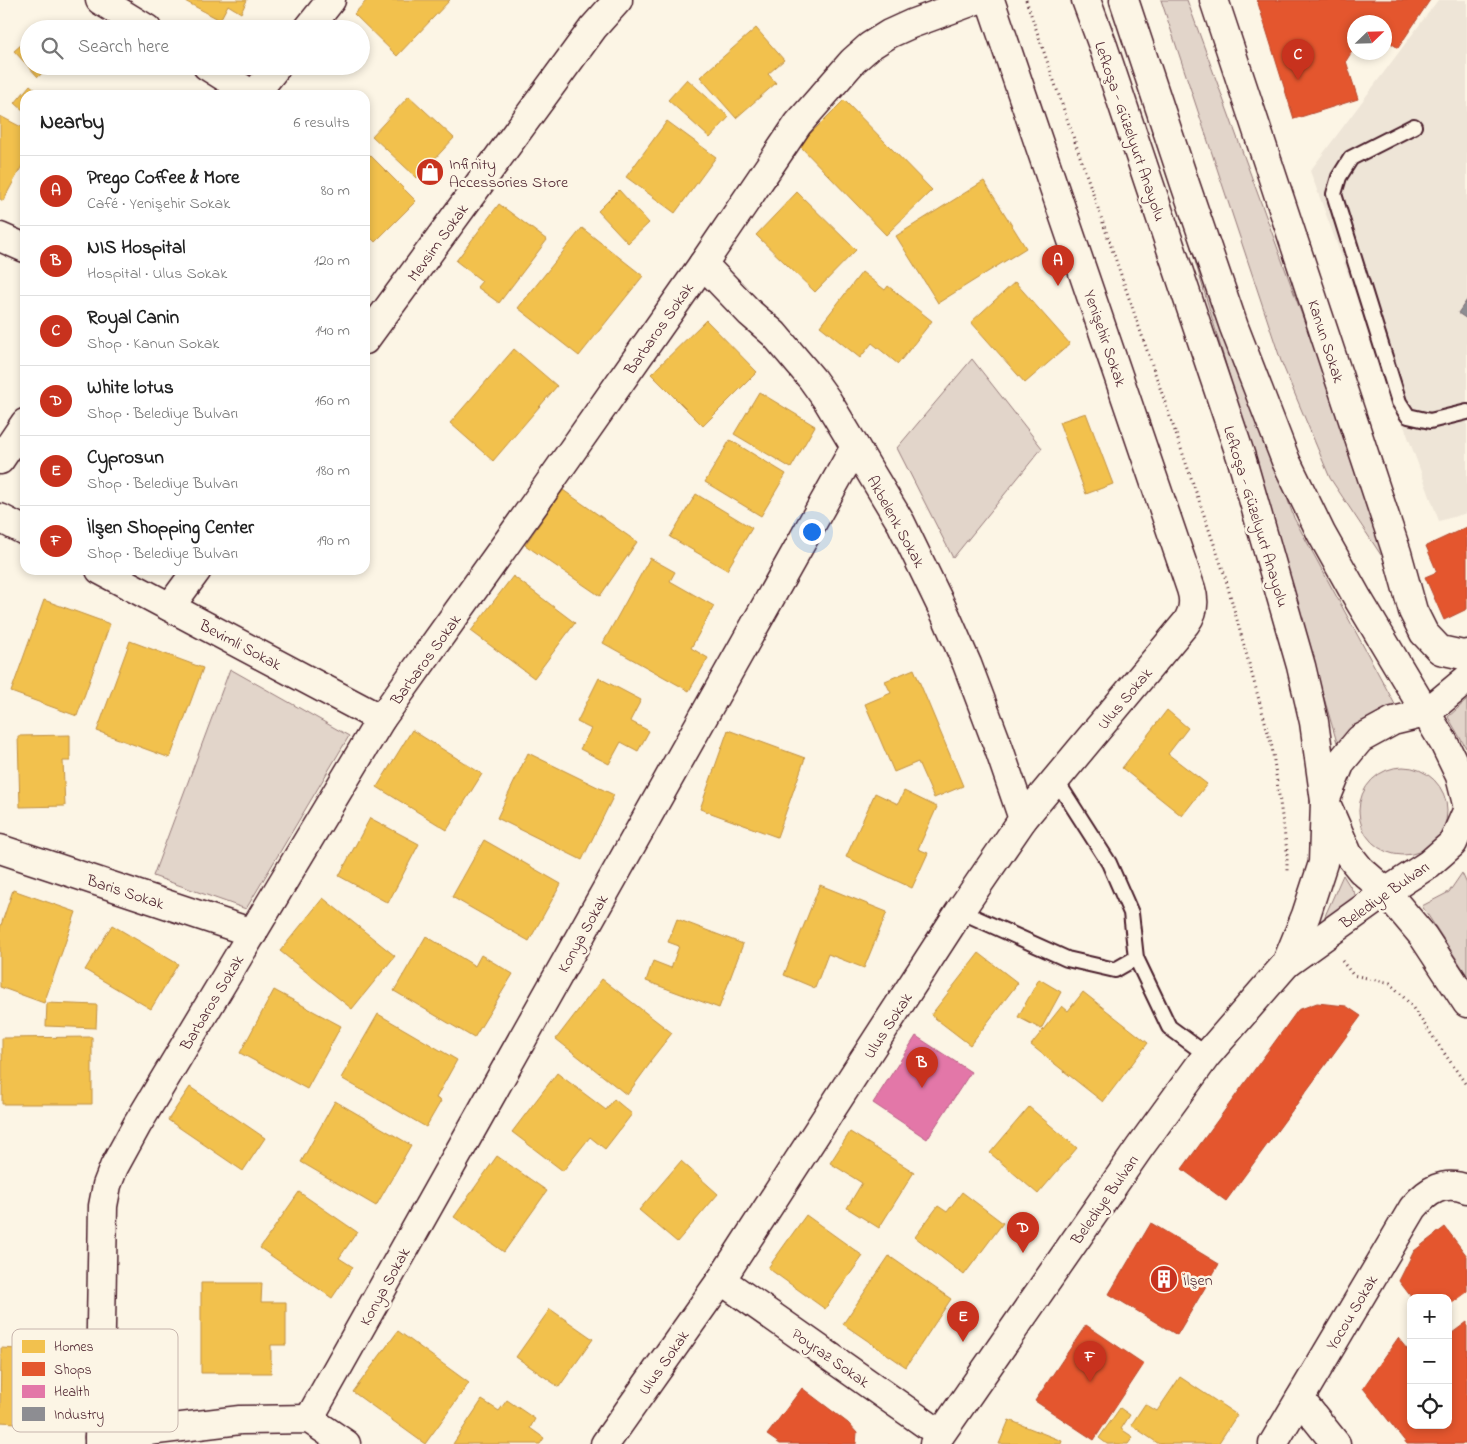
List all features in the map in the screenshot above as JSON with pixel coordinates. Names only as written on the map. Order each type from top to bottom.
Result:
[{"type":"main road","points":[[100,0],[132,20]]},
{"type":"main road","points":[[315,20],[331,0]]},
{"type":"main road","name":"Mevsim Sokak","points":[[370,333],[593,28],[618,0]]},
{"type":"main road","name":"Barbaros Sokak","points":[[101,1329],[103,1206],[107,1185],[114,1167],[137,1125],[381,719],[703,264],[798,124],[853,61],[870,46],[889,34],[911,24],[976,0]]},
{"type":"main road","name":"Yenişehir Sokak","points":[[990,0],[1191,589],[1194,601],[1192,613],[1188,620]]},
{"type":"main road","name":"Lefkoşa - Güzelyurt Anayolu","points":[[1086,0],[1104,46],[1241,457],[1314,722],[1324,801],[1348,854],[1361,870],[1386,892],[1424,936],[1467,1003]]},
{"type":"main road","name":"Lefkoşa - Güzelyurt Anayolu","points":[[1124,0],[1231,318],[1286,461],[1321,533],[1444,743],[1460,776],[1467,804]]},
{"type":"main road","name":"Kanun Sokak","points":[[1214,0],[1397,553],[1413,611],[1424,633],[1440,650],[1463,655],[1467,654]]},
{"type":"main road","points":[[222,75],[246,90]]},
{"type":"main road","points":[[258,90],[270,75]]},
{"type":"main road","points":[[0,237],[20,246]]},
{"type":"main road","name":"Akbelenk Sokak","points":[[703,264],[750,313],[774,334],[800,364],[827,400],[900,523],[925,570],[967,664],[1023,819]]},
{"type":"main road","points":[[0,460],[20,430]]},
{"type":"main road","name":"Konya Sokak","points":[[309,1419],[855,447]]},
{"type":"main road","points":[[0,518],[20,528]]},
{"type":"main road","name":"Bevimli Sokak","points":[[109,575],[381,719]]},
{"type":"main road","points":[[170,607],[193,575]]},
{"type":"main road","name":"Ulus Sokak","points":[[605,1444],[721,1280],[960,911],[1023,819],[1188,620]]},
{"type":"main road","points":[[1426,713],[1467,679]]},
{"type":"main road","name":"Belediye Bulvarı","points":[[1286,964],[1311,902],[1324,863],[1324,801],[1341,762],[1360,739],[1393,721],[1426,713]]},
{"type":"main road","name":"Belediye Bulvarı","points":[[937,1439],[1140,1147],[1207,1056],[1286,964],[1386,892],[1429,864],[1453,843],[1467,811]]},
{"type":"main road","name":"Baris Sokak","points":[[0,850],[252,933]]},
{"type":"main road","name":"Yocou Sokak","points":[[1273,1444],[1413,1208],[1428,1193],[1438,1188],[1450,1185],[1467,1189]]},
{"type":"main road","name":"Poyraz Sokak","points":[[721,1280],[937,1439]]},
{"type":"main road","points":[[1300,1399],[1336,1444]]},
{"type":"main road","points":[[178,1429],[240,1420],[309,1419],[346,1444]]},
{"type":"main road","points":[[99,1440],[155,1432]]},
{"type":"lane","points":[[1414,126],[1352,158],[1338,177],[1334,194],[1399,402],[1408,416],[1430,421],[1467,412]]},
{"type":"lane","points":[[1056,780],[1113,871],[1131,913],[1136,958],[1169,1027],[1207,1056]]},
{"type":"lane","points":[[960,911],[1067,959],[1115,970],[1136,958]]},
{"type":"path","points":[[1026,0],[1224,572]]},
{"type":"shaded area","points":[[1161,0],[1187,0],[1383,537],[1381,555],[1330,478],[1281,361]]},
{"type":"shaded area","points":[[1438,0],[1467,0],[1467,513],[1439,521],[1310,171]]},
{"type":"shaded area","points":[[1184,224],[1251,392],[1294,518],[1398,710],[1338,746],[1272,519]]},
{"type":"shaded area","points":[[972,359],[1042,448],[953,558],[897,448]]},
{"type":"shaded area","points":[[230,669],[349,736],[246,909],[153,876]]},
{"type":"shaded area","points":[[1467,700],[1467,744],[1466,748],[1448,717]]},
{"type":"shaded area","points":[[1403,767],[1420,770],[1428,774],[1440,786],[1444,794],[1447,811],[1444,828],[1440,836],[1428,848],[1420,852],[1403,855],[1386,852],[1378,848],[1366,836],[1362,828],[1359,811],[1362,794],[1366,786],[1378,774],[1386,770]]},
{"type":"shaded area","points":[[1462,873],[1467,884],[1467,975],[1422,906],[1449,892]]},
{"type":"shaded area","points":[[1343,875],[1362,906],[1310,950]]},
{"type":"building: Homes","points":[[183,0],[247,0],[241,13],[228,5],[220,20]]},
{"type":"building: Homes","points":[[367,0],[450,0],[397,56],[370,30],[370,20],[360,20],[354,14]]},
{"type":"building: Homes","points":[[756,28],[784,60],[768,74],[776,83],[736,118],[700,77]]},
{"type":"building: Homes","points":[[20,46],[20,58],[14,51]]},
{"type":"building: Homes","points":[[687,79],[729,117],[710,138],[668,100]]},
{"type":"building: Homes","points":[[30,85],[36,90],[26,90]]},
{"type":"building: Homes","points":[[409,96],[454,138],[417,178],[372,136]]},
{"type":"building: Homes","points":[[20,97],[20,108],[15,103]]},
{"type":"building: Homes","points":[[844,100],[932,190],[886,235],[799,145]]},
{"type":"building: Homes","points":[[0,116],[20,126],[20,169],[3,201],[0,199]]},
{"type":"building: Homes","points":[[667,121],[716,157],[675,213],[626,177]]},
{"type":"building: Homes","points":[[370,155],[416,201],[375,242],[370,237]]},
{"type":"building: Homes","points":[[984,181],[1026,248],[938,303],[896,236]]},
{"type":"building: Homes","points":[[619,190],[649,223],[628,243],[598,211]]},
{"type":"building: Homes","points":[[797,192],[856,250],[815,292],[756,235]]},
{"type":"building: Homes","points":[[499,204],[547,240],[499,303],[477,287],[482,281],[456,261]]},
{"type":"building: Homes","points":[[582,228],[643,276],[579,356],[518,308]]},
{"type":"building: Homes","points":[[862,272],[885,290],[888,286],[932,321],[898,364],[872,343],[860,358],[820,326]]},
{"type":"building: Homes","points":[[1015,282],[1070,344],[1025,383],[971,322]]},
{"type":"building: Homes","points":[[706,320],[757,372],[703,426],[651,374]]},
{"type":"building: Homes","points":[[514,349],[557,386],[493,461],[450,423]]},
{"type":"building: Homes","points":[[759,392],[815,426],[791,468],[734,434]]},
{"type":"building: Homes","points":[[1086,413],[1113,484],[1086,494],[1059,422]]},
{"type":"building: Homes","points":[[730,440],[786,474],[761,516],[705,482]]},
{"type":"building: Homes","points":[[563,490],[637,542],[600,596],[525,545]]},
{"type":"building: Homes","points":[[696,494],[752,528],[727,570],[670,537]]},
{"type":"building: Homes","points":[[650,558],[675,572],[670,581],[714,606],[691,648],[708,658],[689,691],[603,643]]},
{"type":"building: Homes","points":[[513,576],[575,623],[534,678],[471,631]]},
{"type":"building: Homes","points":[[44,600],[110,624],[77,716],[11,692]]},
{"type":"building: Homes","points":[[130,641],[203,668],[170,758],[97,731]]},
{"type":"building: Homes","points":[[914,669],[963,786],[934,798],[918,762],[894,772],[865,704],[891,693],[885,681]]},
{"type":"building: Homes","points":[[599,678],[641,700],[630,721],[649,731],[638,751],[621,742],[609,764],[580,749],[591,729],[577,722]]},
{"type":"building: Homes","points":[[1167,710],[1188,728],[1168,754],[1207,784],[1182,816],[1122,768]]},
{"type":"building: Homes","points":[[412,730],[482,774],[447,830],[377,787]]},
{"type":"building: Homes","points":[[728,730],[805,758],[777,837],[700,809]]},
{"type":"building: Homes","points":[[70,735],[70,761],[63,761],[65,806],[20,807],[18,736]]},
{"type":"building: Homes","points":[[528,753],[614,795],[582,860],[497,818]]},
{"type":"building: Homes","points":[[904,791],[937,807],[918,849],[928,853],[912,888],[846,857],[875,793],[898,804]]},
{"type":"building: Homes","points":[[370,818],[419,844],[388,903],[339,876]]},
{"type":"building: Homes","points":[[484,840],[561,884],[529,941],[452,897]]},
{"type":"building: Homes","points":[[820,885],[887,912],[864,968],[828,954],[815,988],[784,975]]},
{"type":"building: Homes","points":[[13,890],[76,912],[44,1003],[0,987],[0,928]]},
{"type":"building: Homes","points":[[323,898],[395,956],[352,1009],[280,951]]},
{"type":"building: Homes","points":[[677,919],[743,944],[719,1008],[646,981],[653,961],[671,968],[679,946],[668,942]]},
{"type":"building: Homes","points":[[112,925],[178,964],[151,1009],[85,970]]},
{"type":"building: Homes","points":[[426,936],[475,966],[481,955],[513,974],[474,1038],[394,991]]},
{"type":"building: Homes","points":[[979,953],[1018,983],[970,1045],[931,1015]]},
{"type":"building: Homes","points":[[602,979],[672,1033],[627,1095],[556,1039]]},
{"type":"building: Homes","points":[[1039,979],[1061,992],[1041,1029],[1018,1017]]},
{"type":"building: Homes","points":[[274,990],[341,1026],[307,1089],[240,1053]]},
{"type":"building: Homes","points":[[1083,992],[1148,1043],[1103,1102],[1031,1045],[1062,1006],[1068,1011]]},
{"type":"building: Homes","points":[[47,1003],[97,1005],[96,1028],[46,1026]]},
{"type":"building: Homes","points":[[378,1014],[457,1060],[436,1098],[441,1101],[426,1127],[341,1078]]},
{"type":"building: Homes","points":[[92,1037],[92,1104],[2,1104],[2,1038]]},
{"type":"building: Homes","points":[[557,1073],[606,1110],[614,1099],[632,1114],[605,1149],[590,1137],[563,1171],[512,1132]]},
{"type":"building: Homes","points":[[190,1087],[265,1138],[243,1171],[168,1120]]},
{"type":"building: Homes","points":[[335,1101],[411,1145],[376,1206],[301,1162]]},
{"type":"building: Homes","points":[[1029,1107],[1077,1148],[1038,1194],[990,1153]]},
{"type":"building: Homes","points":[[850,1132],[914,1172],[879,1228],[847,1208],[862,1183],[830,1163]]},
{"type":"building: Homes","points":[[497,1156],[547,1191],[504,1252],[454,1217]]},
{"type":"building: Homes","points":[[681,1161],[718,1194],[677,1242],[639,1210]]},
{"type":"building: Homes","points":[[299,1192],[357,1232],[339,1258],[353,1267],[332,1298],[260,1248]]},
{"type":"building: Homes","points":[[962,1192],[1003,1223],[964,1275],[915,1237],[938,1206],[947,1212]]},
{"type":"building: Homes","points":[[806,1215],[863,1256],[825,1309],[768,1268]]},
{"type":"building: Homes","points":[[889,1256],[951,1299],[906,1367],[843,1324]]},
{"type":"building: Homes","points":[[201,1283],[262,1283],[261,1302],[286,1302],[286,1345],[271,1345],[271,1373],[201,1373]]},
{"type":"building: Homes","points":[[550,1309],[593,1339],[559,1387],[516,1357]]},
{"type":"building: Homes","points":[[398,1331],[469,1383],[425,1444],[353,1392]]},
{"type":"building: Homes","points":[[1,1348],[12,1349],[12,1423],[0,1422]]},
{"type":"building: Homes","points":[[1180,1377],[1237,1415],[1218,1444],[1159,1444],[1131,1425],[1145,1404],[1157,1411]]},
{"type":"building: Homes","points":[[482,1400],[499,1411],[507,1400],[535,1419],[530,1428],[544,1438],[540,1444],[453,1444]]},
{"type":"building: Homes","points":[[1120,1408],[1130,1415],[1121,1429],[1133,1437],[1128,1444],[1107,1444],[1099,1438]]},
{"type":"building: Homes","points":[[1009,1420],[1062,1441],[1061,1444],[999,1444]]},
{"type":"building: Shops","points":[[1257,0],[1430,0],[1398,48],[1392,44],[1392,15],[1347,15],[1346,61],[1358,99],[1294,119]]},
{"type":"building: Shops","points":[[1467,527],[1467,609],[1444,620],[1425,577],[1437,572],[1426,546]]},
{"type":"building: Shops","points":[[1317,1003],[1346,1006],[1361,1016],[1226,1201],[1182,1169],[1298,1010]]},
{"type":"building: Shops","name":"İlşen","points":[[1151,1223],[1219,1264],[1177,1335],[1109,1294]]},
{"type":"building: Shops","points":[[1445,1227],[1467,1256],[1467,1292],[1452,1303],[1452,1294],[1409,1294],[1399,1281],[1414,1251]]},
{"type":"building: Shops","points":[[1467,1322],[1467,1444],[1407,1444],[1363,1388],[1398,1338],[1407,1349],[1407,1429],[1452,1429],[1452,1333]]},
{"type":"building: Shops","points":[[1086,1325],[1144,1364],[1094,1440],[1035,1401]]},
{"type":"building: Shops","points":[[802,1388],[848,1423],[857,1433],[856,1444],[780,1444],[767,1435]]},
{"type":"building: Health","points":[[916,1036],[971,1072],[927,1139],[873,1103]]},
{"type":"building: Industry","points":[[1467,300],[1467,319],[1458,313]]},
{"type":"place","name":"Royal Canin","points":[[1298,80]]},
{"type":"place","name":"Infinity Accessories Store","points":[[430,172]]},
{"type":"place","name":"Prego Coffee & More","points":[[1058,286]]},
{"type":"place","name":"NIS Hospital","points":[[922,1088]]},
{"type":"place","name":"White lotus","points":[[1023,1253]]},
{"type":"place","name":"İlşen","points":[[1164,1279]]},
{"type":"place","name":"Cyprosun","points":[[963,1342]]},
{"type":"place","name":"İlşen Shopping Center","points":[[1090,1382]]}]
